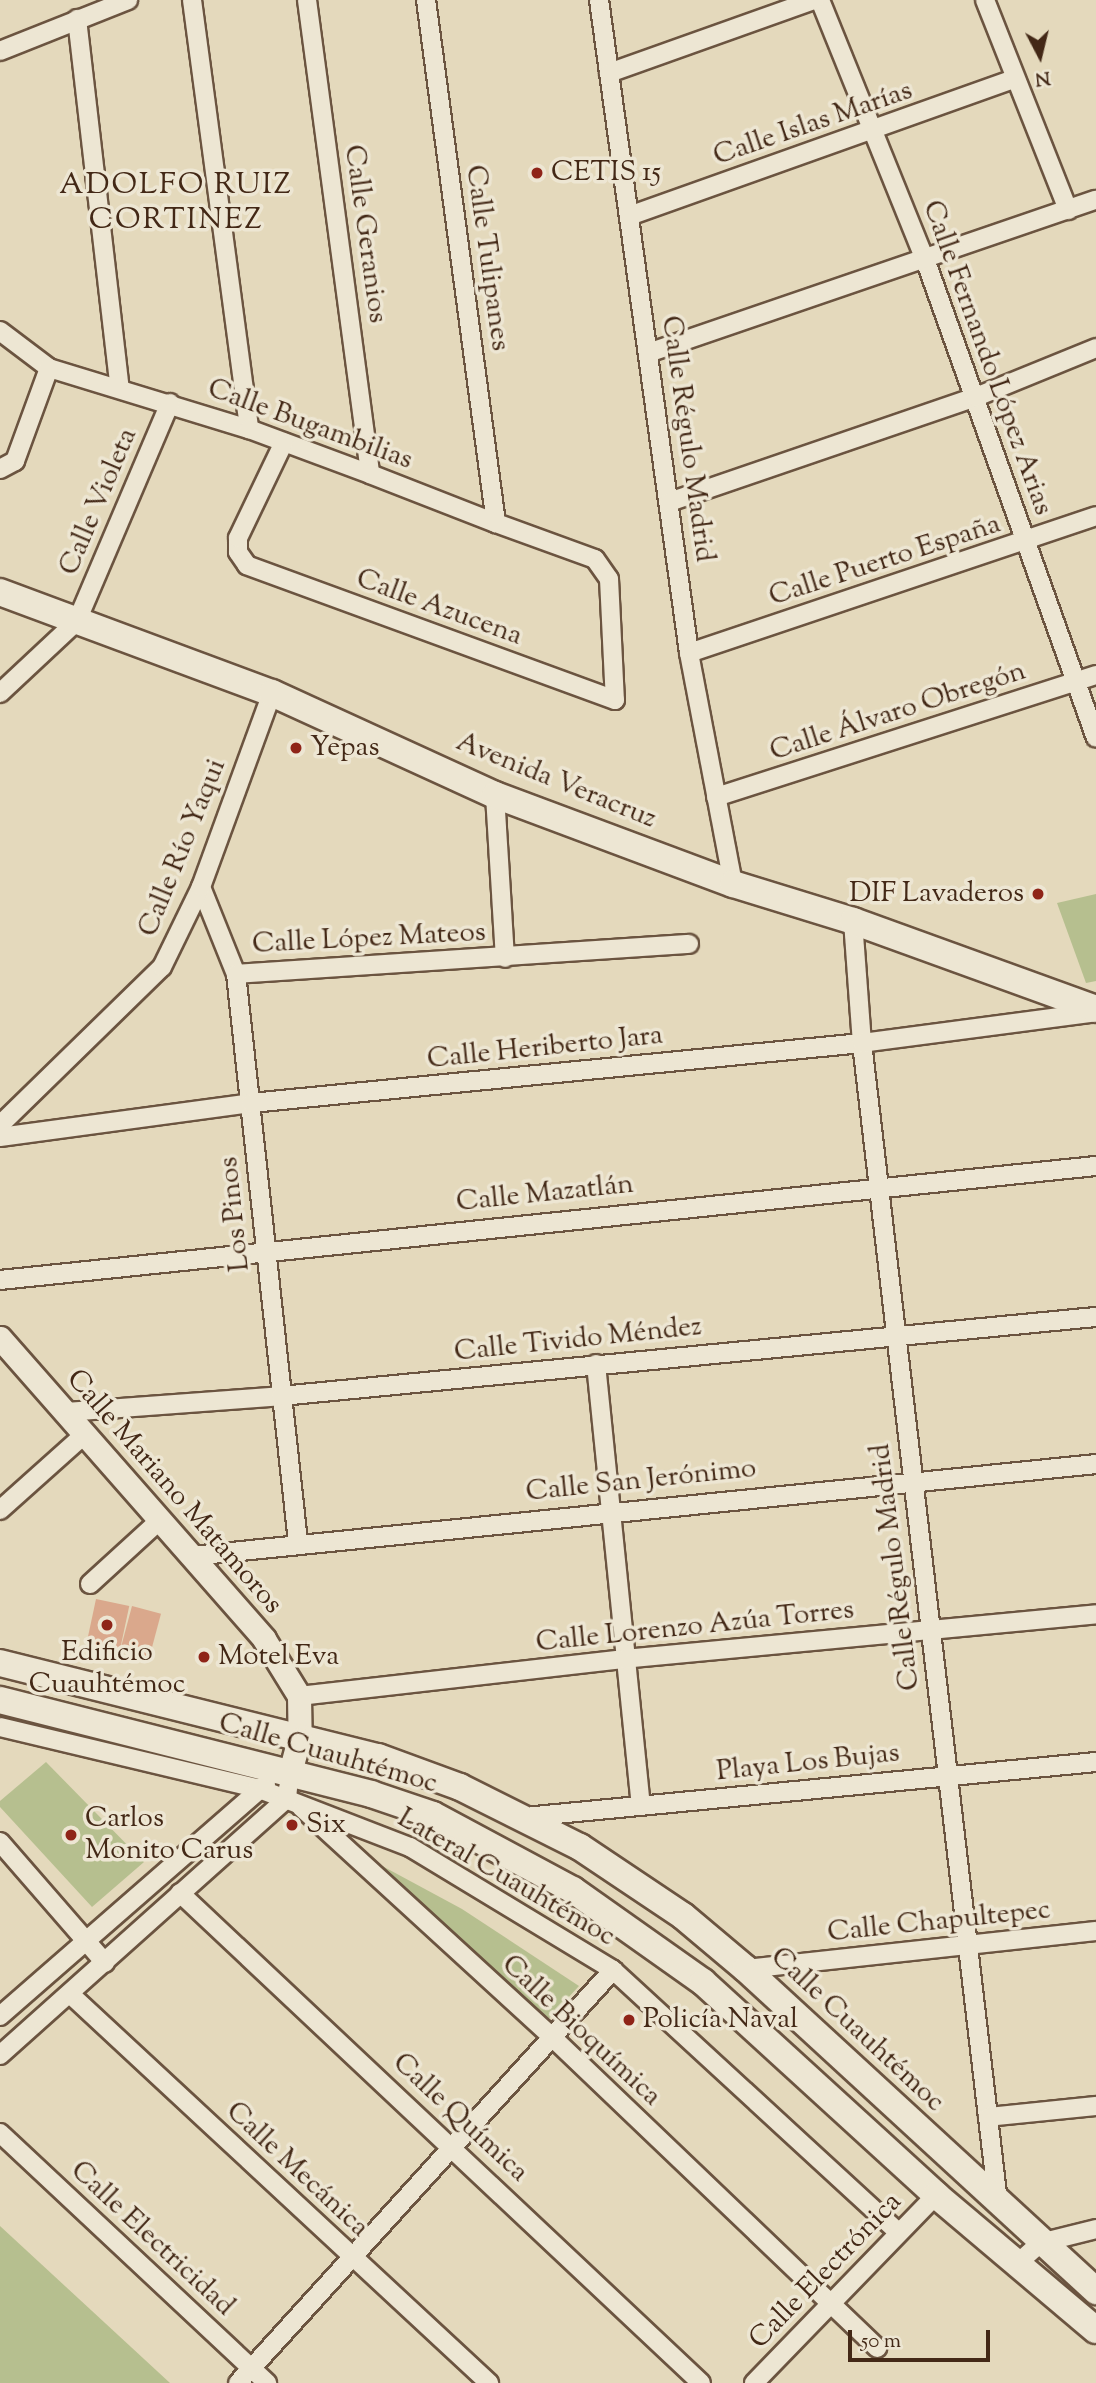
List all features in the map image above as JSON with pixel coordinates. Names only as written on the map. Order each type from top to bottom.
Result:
[{"type":"main road","name":"Avenida Veracruz","points":[[0,592],[272,693],[495,795],[733,884],[853,921],[1096,1011]]},
{"type":"main road","name":"Calle Cuauhtémoc","points":[[0,1663],[300,1735],[402,1765],[525,1817],[638,1884],[746,1969],[998,2205],[1096,2291]]},
{"type":"main road","name":"Calle Cuauhtémoc","points":[[0,1700],[290,1790],[433,1815],[584,1897],[703,1982],[936,2195],[1096,2330]]},
{"type":"street","points":[[0,51],[128,0]]},
{"type":"street","points":[[192,0],[249,429]]},
{"type":"street","name":"Calle Geranios","points":[[307,0],[370,474]]},
{"type":"street","name":"Calle Tulipanes","points":[[426,0],[496,523]]},
{"type":"street","name":"Calle Régulo Madrid","points":[[599,0],[690,653],[733,884]]},
{"type":"street","points":[[609,73],[814,0]]},
{"type":"street","name":"Calle Fernando López Arias","points":[[820,0],[926,262],[1096,738]]},
{"type":"street","points":[[985,0],[1013,79],[1068,210]]},
{"type":"street","points":[[77,19],[120,389]]},
{"type":"street","name":"Calle Islas Marías","points":[[629,216],[873,132],[1013,79]]},
{"type":"street","points":[[648,353],[926,262],[1096,200]]},
{"type":"street","name":"Calle Bugambilias","points":[[0,331],[48,368],[249,429],[595,559],[604,567]]},
{"type":"street","points":[[669,502],[976,397],[1096,348]]},
{"type":"street","points":[[0,469],[15,461],[48,368]]},
{"type":"street","name":"Calle Violeta","points":[[77,621],[170,403]]},
{"type":"street","name":"Calle Azucena","points":[[284,442],[238,538],[238,552],[247,565],[615,700],[609,579],[604,567]]},
{"type":"street","name":"Calle Puerto España","points":[[690,653],[1096,516]]},
{"type":"street","points":[[0,693],[77,621]]},
{"type":"street","name":"Calle Álvaro Obregón","points":[[716,797],[1096,676]]},
{"type":"street","name":"Calle Río Yaqui","points":[[0,1125],[162,967],[201,887],[272,693]]},
{"type":"street","points":[[495,795],[505,958]]},
{"type":"street","name":"Los Pinos","points":[[201,887],[236,974],[298,1542]]},
{"type":"street","name":"Calle Régulo Madrid","points":[[853,921],[862,1043],[998,2205]]},
{"type":"street","name":"Calle López Mateos","points":[[236,974],[689,944]]},
{"type":"street","name":"Calle Heriberto Jara","points":[[0,1137],[251,1103],[862,1043],[1096,1011]]},
{"type":"street","name":"Calle Mazatlán","points":[[0,1280],[880,1186],[1096,1166]]},
{"type":"street","name":"Calle Tivido Méndez","points":[[65,1412],[281,1396],[1096,1317]]},
{"type":"street","name":"Calle Mariano Matamoros","points":[[0,1340],[264,1639],[299,1696]]},
{"type":"street","points":[[596,1364],[623,1659],[641,1806]]},
{"type":"street","points":[[0,1510],[85,1434]]},
{"type":"street","name":"Calle San Jerónimo","points":[[192,1556],[298,1542],[608,1510],[1096,1464]]},
{"type":"street","points":[[90,1584],[160,1520]]},
{"type":"street","name":"Calle Lorenzo Azúa Torres","points":[[299,1696],[623,1659],[1096,1614]]},
{"type":"street","points":[[0,2055],[105,1963],[290,1790],[300,1735],[299,1696]]},
{"type":"street","name":"Lateral Cuauhtémoc","points":[[0,1727],[257,1788],[290,1790],[410,1847],[613,1970],[898,2232]]},
{"type":"street","name":"Playa Los Bujas","points":[[525,1817],[1096,1762]]},
{"type":"street","points":[[0,2016],[257,1788],[290,1790]]},
{"type":"street","name":"Calle Bioquímica","points":[[290,1790],[552,2037],[828,2305],[877,2348]]},
{"type":"street","points":[[0,1842],[87,1938],[105,1963]]},
{"type":"street","name":"Calle Química","points":[[180,1893],[701,2383]]},
{"type":"street","name":"Calle Chapultepec","points":[[746,1969],[1096,1931]]},
{"type":"street","points":[[239,2383],[613,1970]]},
{"type":"street","name":"Calle Mecánica","points":[[70,1994],[489,2383]]},
{"type":"street","points":[[988,2117],[1096,2106]]},
{"type":"street","name":"Calle Electricidad","points":[[0,2133],[267,2383]]},
{"type":"street","name":"Calle Electrónica","points":[[754,2383],[936,2195]]},
{"type":"street","points":[[1017,2264],[1040,2243],[1096,2229]]},
{"type":"green space","points":[[1096,894],[1096,981],[1086,983],[1057,903]]},
{"type":"green space","name":"Carlos Monito Carus","points":[[46,1762],[144,1862],[92,1907],[0,1807],[0,1801]]},
{"type":"green space","points":[[360,1854],[462,1909],[579,1986],[542,2026]]},
{"type":"green space","points":[[0,2226],[170,2383],[0,2383]]},
{"type":"building","name":"Edificio Cuauhtémoc","points":[[96,1599],[129,1606],[120,1651],[86,1644]]},
{"type":"building","points":[[132,1606],[161,1614],[149,1659],[120,1651]]},
{"type":"place","name":"CETIS 15","points":[[537,173]]},
{"type":"place","name":"Yepas","points":[[296,748]]},
{"type":"place","name":"DIF Lavaderos","points":[[1038,894]]},
{"type":"place","name":"Edificio Cuauhtémoc","points":[[107,1625]]},
{"type":"place","name":"Motel Eva","points":[[204,1657]]},
{"type":"place","name":"Six","points":[[292,1825]]},
{"type":"place","name":"Carlos Monito Carus","points":[[71,1835]]},
{"type":"place","name":"Policía Naval","points":[[629,2020]]},
{"type":"district","name":"ADOLFO RUIZ CORTINEZ","points":[[176,203]]}]
